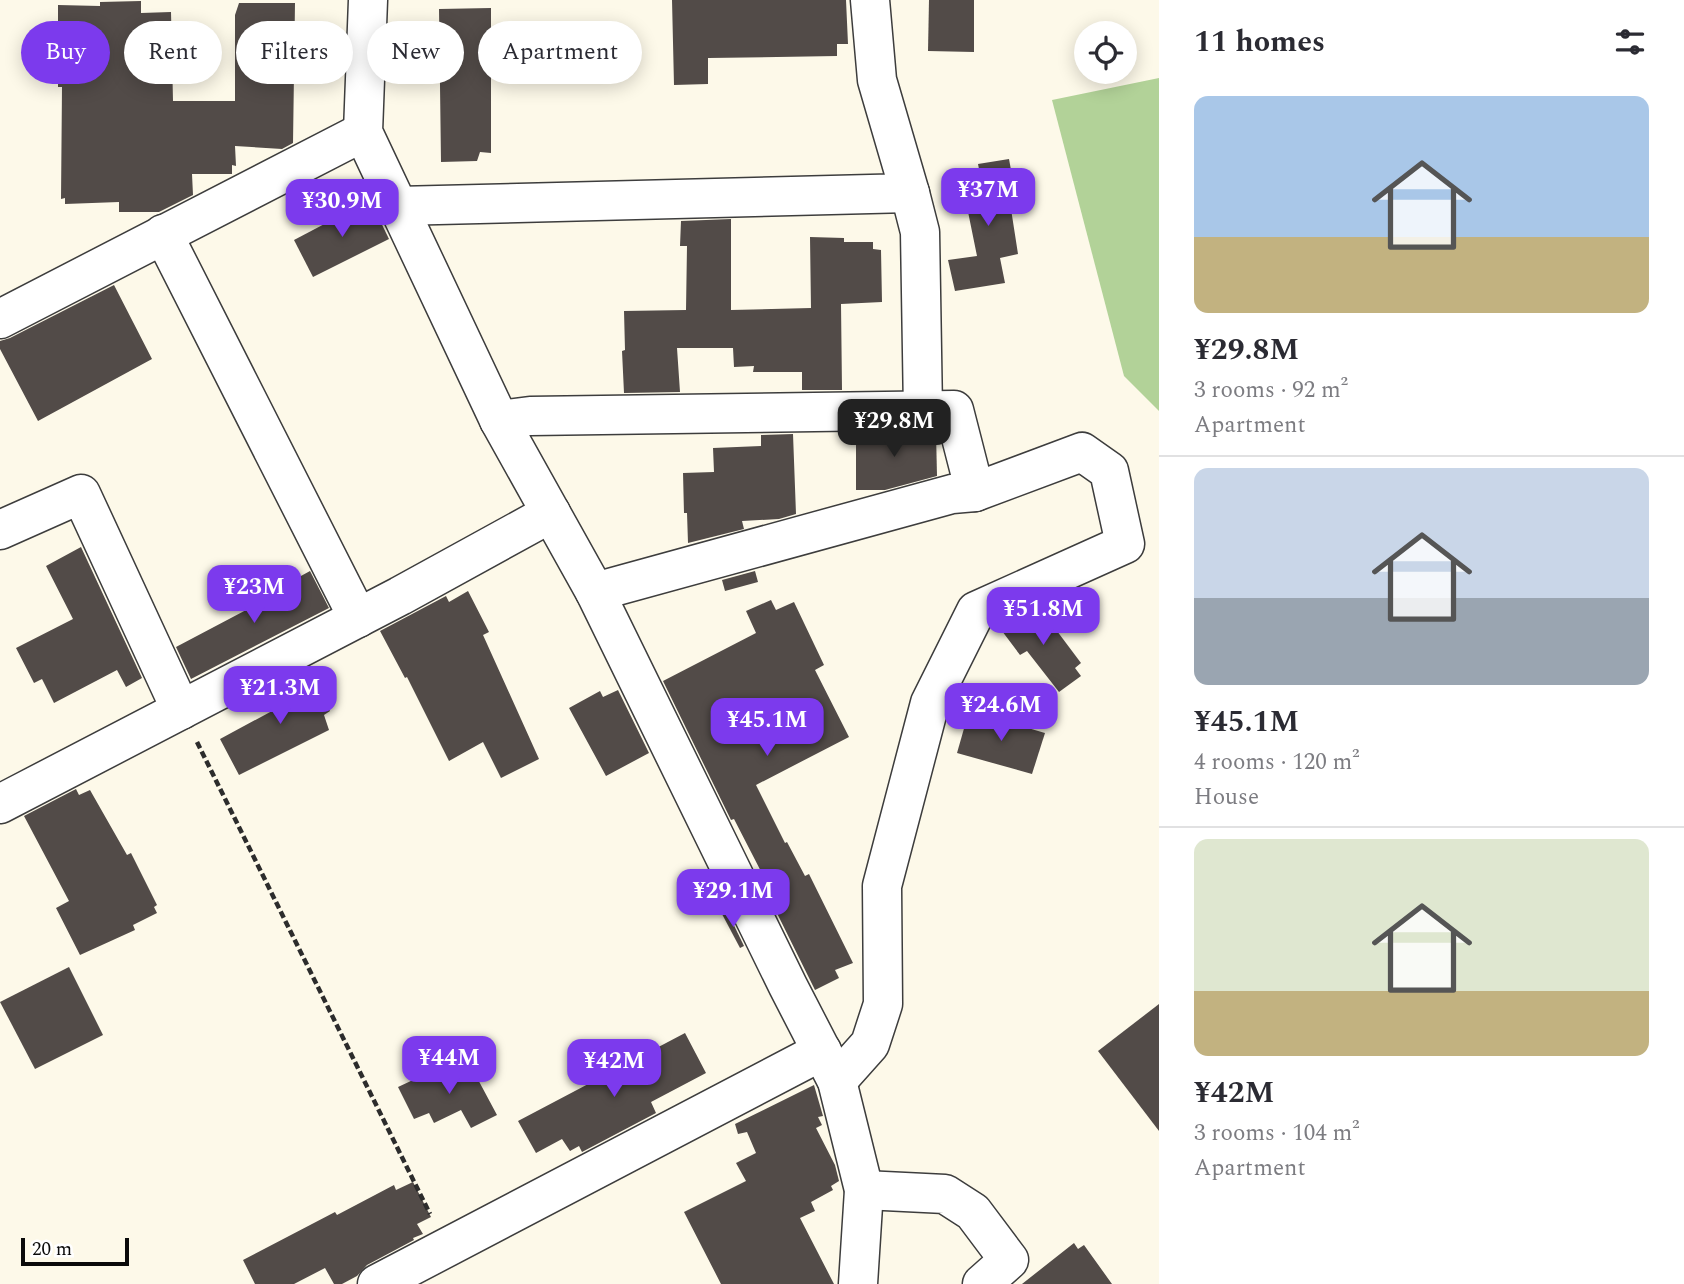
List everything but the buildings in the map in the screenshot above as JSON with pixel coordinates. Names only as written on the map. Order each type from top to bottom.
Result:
[{"type":"street","points":[[368,0],[363,132],[499,420],[595,592],[830,1066],[864,1190],[858,1284]]},
{"type":"street","points":[[870,0],[877,80],[920,232],[923,411]]},
{"type":"street","points":[[0,319],[363,132]]},
{"type":"street","points":[[397,206],[910,193]]},
{"type":"street","points":[[163,234],[358,618]]},
{"type":"street","points":[[499,420],[530,416],[954,410],[975,492]]},
{"type":"street","points":[[377,1284],[446,1248],[830,1066],[870,1044],[883,1004],[882,886],[930,703],[976,611],[1125,544],[1109,471],[1082,452],[975,492],[939,497],[595,592]]},
{"type":"street","points":[[0,530],[81,494],[181,710]]},
{"type":"street","points":[[0,804],[358,618],[551,513]]},
{"type":"street","points":[[864,1190],[945,1194],[973,1212],[1009,1260],[982,1284]]},
{"type":"path","points":[[181,710],[446,1248]]},
{"type":"green space","points":[[1159,78],[1159,411],[1124,376],[1052,100]]}]
